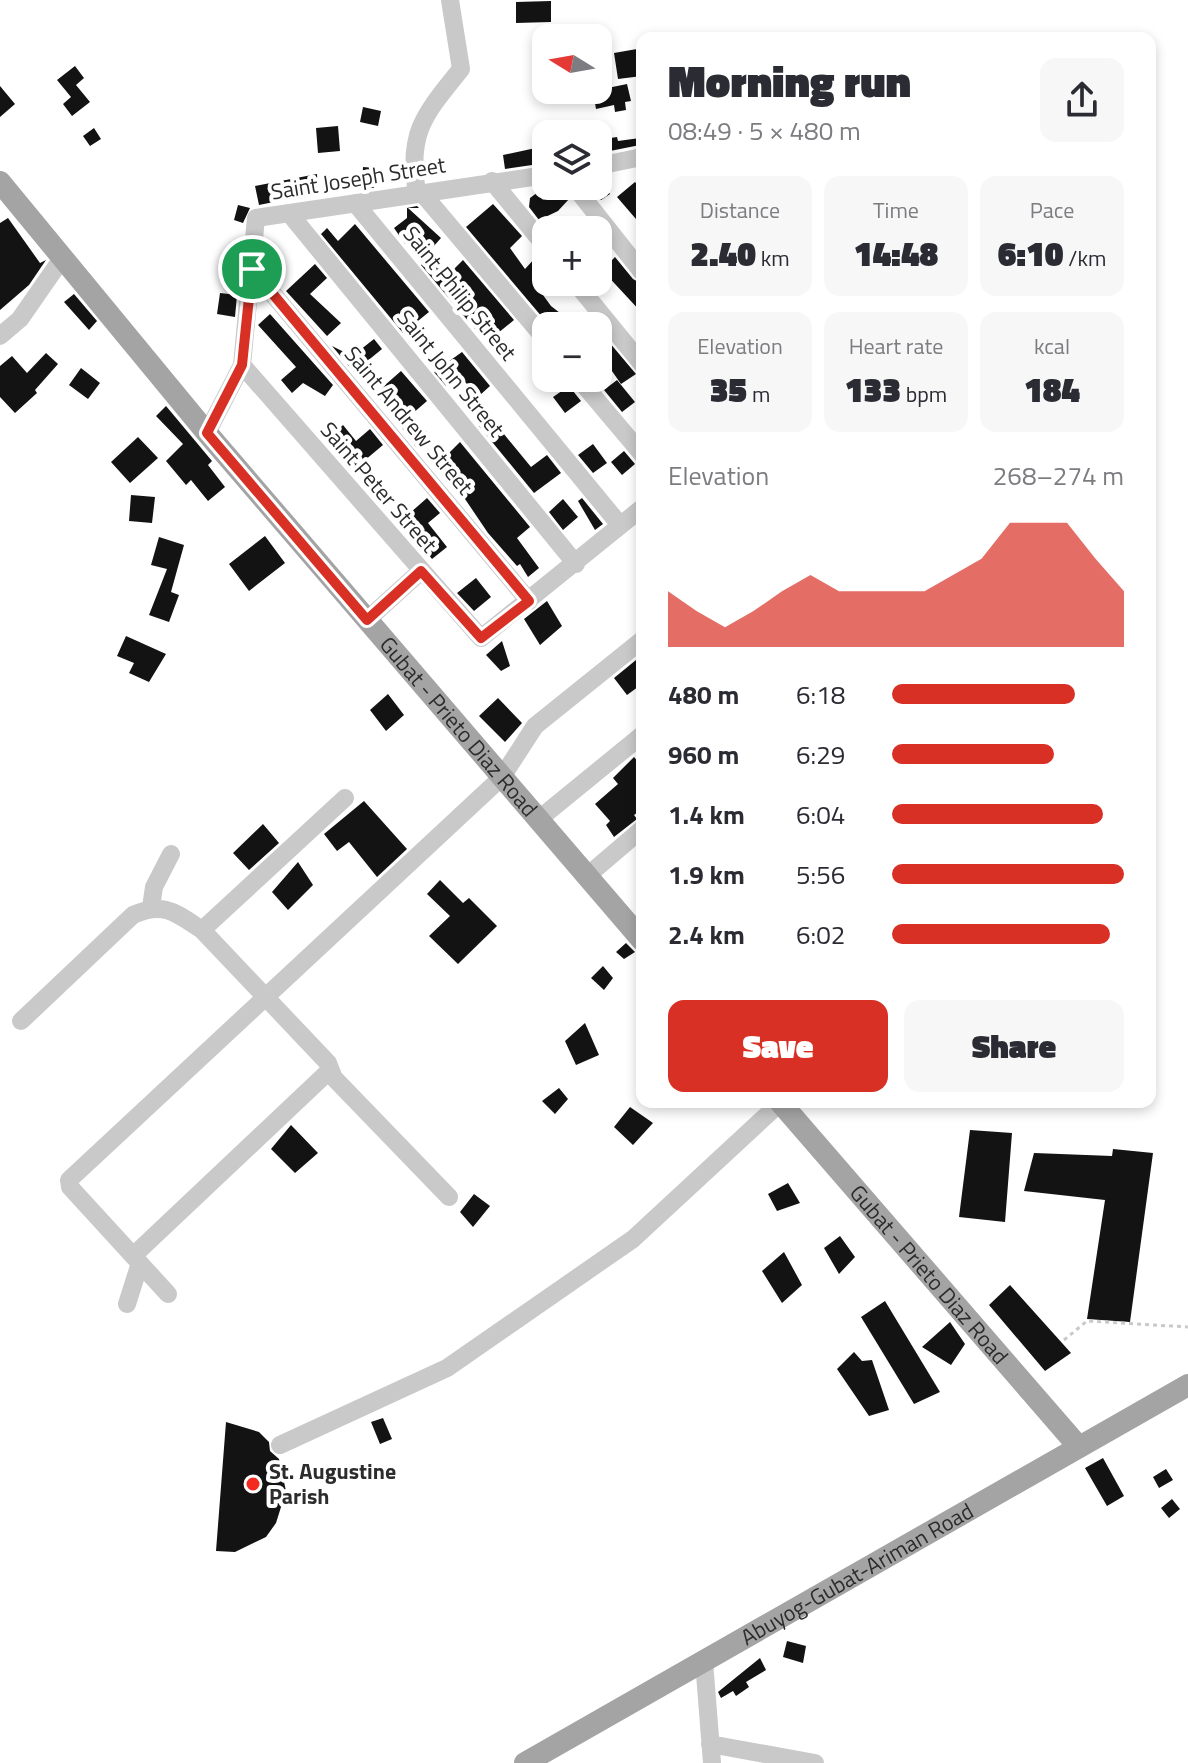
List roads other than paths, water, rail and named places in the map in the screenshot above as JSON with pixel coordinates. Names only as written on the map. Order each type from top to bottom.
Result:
[{"type":"main road","name":"Gubat - Prieto Diaz Road","points":[[4,193],[63,257],[207,433],[636,933]]},
{"type":"main road","name":"Gubat - Prieto Diaz Road","points":[[785,1108],[1078,1446]]},
{"type":"main road","name":"Abuyog-Gubat-Ariman Road","points":[[525,1763],[1188,1385]]},
{"type":"street","points":[[450,0],[461,69],[415,134],[412,159],[419,193],[532,324]]},
{"type":"street","points":[[612,163],[636,158]]},
{"type":"street","name":"Saint Joseph Street","points":[[207,433],[242,365],[256,218],[532,177]]},
{"type":"street","points":[[492,181],[532,230]]},
{"type":"street","points":[[585,200],[636,264]]},
{"type":"street","name":"Saint Philip Street","points":[[355,203],[620,525]]},
{"type":"street","name":"Saint John Street","points":[[289,213],[576,564]]},
{"type":"street","points":[[0,336],[20,319],[63,257]]},
{"type":"street","name":"Saint Andrew Street","points":[[252,269],[529,601]]},
{"type":"street","points":[[586,296],[636,357]]},
{"type":"street","name":"Saint Peter Street","points":[[242,365],[481,638],[529,601]]},
{"type":"street","points":[[590,392],[636,447]]},
{"type":"street","points":[[529,601],[636,513]]},
{"type":"street","points":[[367,620],[421,571]]},
{"type":"street","points":[[168,1294],[70,1187],[69,1180],[502,777],[535,726],[636,645]]},
{"type":"street","points":[[539,819],[636,740]]},
{"type":"street","points":[[202,930],[345,798]]},
{"type":"street","points":[[587,876],[636,834]]},
{"type":"street","points":[[151,907],[154,887],[171,854]]},
{"type":"street","points":[[21,1021],[133,915],[151,907],[172,911],[202,930],[449,1197]]},
{"type":"street","points":[[127,1304],[136,1259],[330,1070]]},
{"type":"street","points":[[280,1445],[447,1368],[633,1239],[774,1108]]},
{"type":"street","points":[[704,1661],[711,1754],[815,1763]]},
{"type":"place","name":"St. Augustine Parish","points":[[253,1484]]}]
